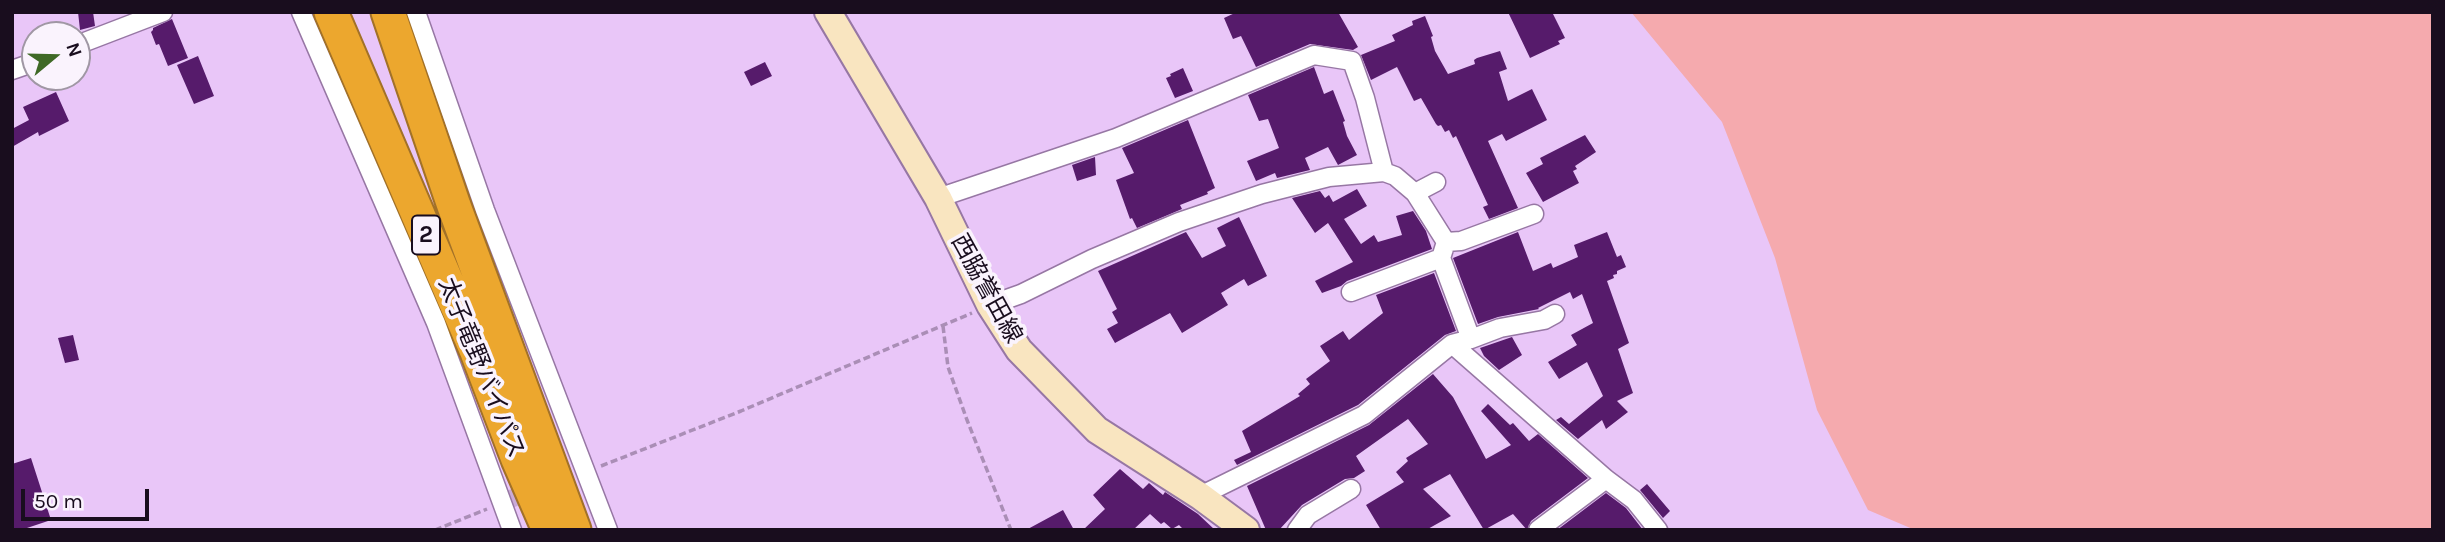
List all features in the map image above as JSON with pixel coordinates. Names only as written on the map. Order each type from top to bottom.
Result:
[{"type":"highway","name":"太子竜野バイパス","points":[[331,12],[477,352],[518,459],[542,506],[574,530]]},
{"type":"highway","name":"太子竜野バイパス","points":[[388,12],[454,206],[542,506]]},
{"type":"highway","points":[[542,506],[596,530]]},
{"type":"main road","name":"西脇誉田線","points":[[828,12],[938,198],[990,305],[1019,350],[1097,430],[1200,496],[1246,530]]},
{"type":"street","points":[[91,40],[163,12]]},
{"type":"street","points":[[302,12],[436,323],[542,506],[608,530]]},
{"type":"street","points":[[416,12],[485,210],[542,506]]},
{"type":"street","points":[[938,198],[1116,138],[1314,55],[1352,61],[1365,98],[1384,172]]},
{"type":"street","points":[[990,305],[1021,294],[1092,259],[1179,222],[1262,194],[1329,177],[1384,172],[1395,176],[1415,193],[1443,250],[1471,339]]},
{"type":"street","points":[[1415,193],[1436,182]]},
{"type":"street","points":[[1351,292],[1461,241],[1534,214]]},
{"type":"street","points":[[1200,496],[1364,415],[1452,344],[1500,328],[1544,320],[1555,314]]},
{"type":"street","points":[[1452,344],[1606,479],[1634,500],[1658,530]]},
{"type":"street","points":[[1538,530],[1606,479]]},
{"type":"street","points":[[1297,530],[1308,515],[1351,489]]},
{"type":"path","points":[[435,530],[542,506],[741,411],[990,305]]},
{"type":"path","points":[[943,326],[948,367],[1012,530]]},
{"type":"shaded area","points":[[1631,12],[2433,12],[2433,530],[1915,530],[1868,510],[1817,410],[1775,258],[1722,122]]},
{"type":"building","points":[[78,12],[93,12],[95,26],[91,27],[91,21],[79,21]]},
{"type":"building","points":[[1237,12],[1338,12],[1358,47],[1353,50],[1310,44],[1256,67],[1241,36],[1233,39],[1224,18]]},
{"type":"building","points":[[1508,12],[1552,12],[1565,38],[1558,41],[1560,44],[1530,58]]},
{"type":"building","points":[[1425,16],[1433,36],[1431,37],[1435,51],[1448,74],[1475,64],[1474,60],[1477,58],[1500,51],[1507,69],[1499,72],[1508,101],[1532,89],[1547,120],[1506,141],[1502,134],[1488,141],[1518,208],[1489,219],[1483,207],[1488,205],[1456,136],[1453,138],[1449,130],[1445,132],[1441,125],[1436,124],[1421,98],[1414,101],[1397,67],[1371,80],[1361,55],[1395,41],[1392,35],[1413,25],[1412,21]]},
{"type":"building","points":[[172,19],[188,58],[168,66],[151,32],[153,28]]},
{"type":"building","points":[[198,56],[214,96],[194,104],[177,65]]},
{"type":"building","points":[[765,62],[772,76],[751,86],[744,72]]},
{"type":"building","points":[[1314,67],[1324,94],[1333,90],[1345,121],[1343,122],[1347,136],[1357,155],[1338,165],[1328,147],[1305,158],[1310,170],[1277,178],[1275,173],[1256,181],[1247,161],[1279,148],[1268,119],[1259,121],[1248,95]]},
{"type":"building","points":[[1183,68],[1193,91],[1175,98],[1166,78]]},
{"type":"building","points":[[56,92],[69,121],[39,136],[38,132],[12,147],[12,129],[29,120],[23,107]]},
{"type":"building","points":[[1188,120],[1215,188],[1207,192],[1208,194],[1180,205],[1182,209],[1137,228],[1132,218],[1130,219],[1116,180],[1134,173],[1122,148]]},
{"type":"building","points":[[1585,135],[1596,152],[1575,166],[1577,169],[1573,171],[1579,183],[1543,202],[1526,173],[1543,164],[1540,158]]},
{"type":"building","points":[[1095,157],[1096,175],[1077,181],[1072,165]]},
{"type":"building","points":[[1357,189],[1367,206],[1344,219],[1361,244],[1374,235],[1378,242],[1402,235],[1396,216],[1413,211],[1426,231],[1432,249],[1322,293],[1315,281],[1353,262],[1328,223],[1315,233],[1292,198],[1320,191],[1325,198],[1329,195],[1333,202]]},
{"type":"building","points":[[1239,217],[1267,276],[1248,286],[1244,279],[1221,293],[1228,305],[1182,333],[1170,313],[1115,343],[1107,329],[1118,323],[1112,312],[1117,309],[1098,271],[1186,232],[1202,258],[1226,246],[1217,228]]},
{"type":"building","points":[[1518,232],[1533,271],[1551,263],[1553,268],[1578,257],[1574,245],[1607,232],[1617,257],[1621,255],[1626,267],[1617,271],[1617,274],[1613,275],[1614,278],[1607,281],[1629,343],[1618,349],[1633,393],[1617,401],[1628,412],[1606,429],[1602,420],[1578,439],[1556,420],[1561,417],[1569,424],[1603,396],[1587,362],[1559,379],[1548,362],[1577,345],[1571,335],[1593,323],[1582,294],[1573,299],[1570,292],[1539,309],[1478,324],[1453,258]]},
{"type":"building","points":[[1434,273],[1456,331],[1445,335],[1358,405],[1237,465],[1234,460],[1251,452],[1242,431],[1300,396],[1298,394],[1310,384],[1306,379],[1330,361],[1320,346],[1343,331],[1349,340],[1383,313],[1376,295]]},
{"type":"building","points":[[73,335],[79,360],[65,363],[58,338]]},
{"type":"building","points":[[1512,337],[1522,355],[1499,370],[1484,356],[1480,348]]},
{"type":"building","points":[[1433,374],[1453,397],[1486,459],[1511,445],[1481,411],[1488,404],[1510,425],[1513,423],[1529,441],[1538,434],[1588,478],[1531,521],[1527,530],[1513,514],[1484,530],[1450,474],[1423,489],[1451,516],[1426,530],[1381,530],[1366,505],[1404,482],[1396,472],[1408,461],[1406,458],[1428,444],[1408,419],[1356,456],[1365,471],[1354,478],[1345,479],[1302,505],[1279,530],[1266,530],[1247,486],[1369,425]]},
{"type":"building","points":[[31,458],[51,520],[21,530],[12,530],[12,464]]},
{"type":"building","points":[[1120,469],[1143,489],[1149,483],[1163,495],[1165,492],[1198,514],[1215,530],[1184,530],[1179,525],[1172,529],[1150,514],[1133,530],[1083,530],[1105,509],[1093,495]]},
{"type":"building","points":[[1647,484],[1670,511],[1663,518],[1640,490]]},
{"type":"building","points":[[1606,493],[1626,508],[1643,530],[1557,530]]},
{"type":"building","points":[[1063,510],[1074,530],[1026,530]]},
{"type":"tunnel","points":[[502,502],[585,472]]}]
